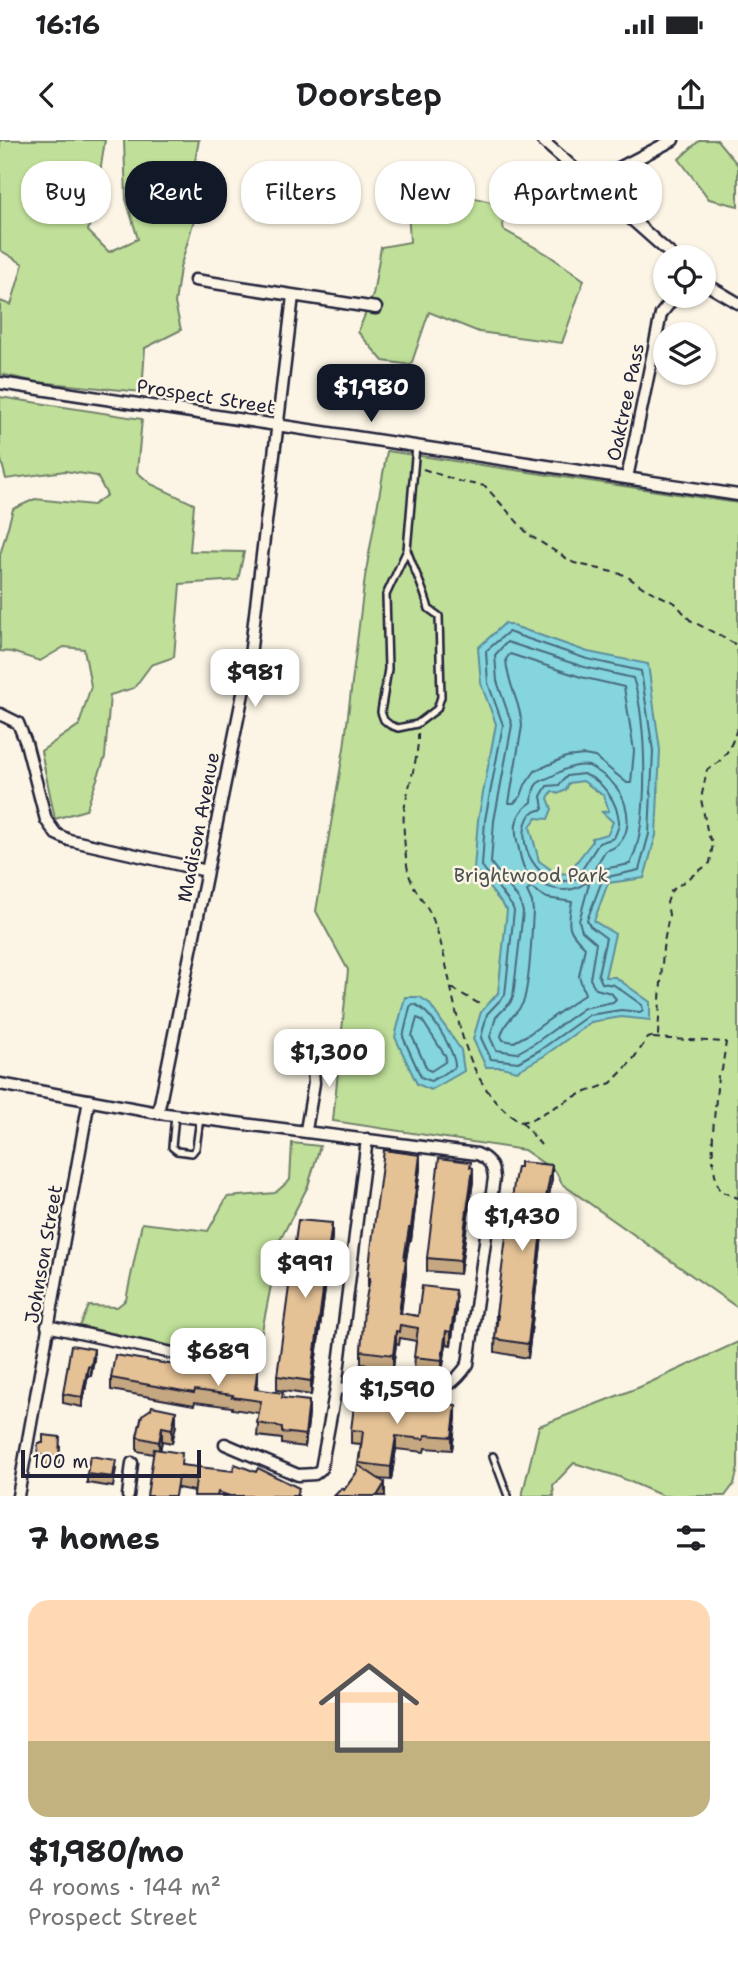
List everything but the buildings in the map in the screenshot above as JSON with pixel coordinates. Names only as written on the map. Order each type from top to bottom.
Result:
[{"type":"street","points":[[542,140],[565,161]]},
{"type":"street","points":[[632,161],[673,140]]},
{"type":"street","points":[[637,224],[660,245]]},
{"type":"street","points":[[198,280],[376,308]]},
{"type":"street","points":[[716,290],[738,303]]},
{"type":"street","name":"Madison Avenue","points":[[158,1113],[248,664],[293,296]]},
{"type":"street","name":"Oaktree Pass","points":[[627,478],[661,314],[666,308]]},
{"type":"street","name":"Prospect Street","points":[[0,383],[738,495]]},
{"type":"street","points":[[0,714],[18,723],[26,743],[46,820],[56,834],[69,840],[206,871]]},
{"type":"street","points":[[306,1130],[314,1083],[311,1047]]},
{"type":"street","points":[[0,1084],[158,1113],[306,1130],[477,1154],[485,1158],[490,1163],[494,1178],[468,1364],[454,1381],[432,1393],[421,1395],[336,1388]]},
{"type":"street","name":"Johnson Street","points":[[18,1496],[89,1100]]},
{"type":"street","points":[[225,1444],[298,1475],[315,1474],[324,1462],[336,1388],[367,1139]]},
{"type":"street","points":[[47,1326],[195,1357]]},
{"type":"street","points":[[128,1496],[132,1463]]},
{"type":"lane","points":[[407,550],[429,610],[439,616],[440,697],[437,709],[417,724],[398,728],[384,720],[380,705],[388,669],[386,595],[407,550],[416,446]]},
{"type":"lane","points":[[175,1115],[173,1147],[177,1151],[192,1153],[196,1148],[200,1118]]},
{"type":"lane","points":[[493,1455],[508,1496]]},
{"type":"path","points":[[414,466],[461,482],[485,486],[528,535],[574,563],[625,575],[675,603],[690,620],[737,646],[738,655]]},
{"type":"path","points":[[417,724],[419,749],[404,812],[405,848],[410,879],[434,920],[452,987],[457,1023],[478,1080],[504,1110],[521,1122],[541,1145]]},
{"type":"path","points":[[521,1122],[578,1095],[611,1083],[631,1062],[648,1038],[658,1035],[663,948],[669,915],[667,903],[671,891],[710,863],[713,843],[708,835],[701,799],[707,770],[716,765],[733,745],[738,724]]},
{"type":"path","points":[[452,987],[481,1005]]},
{"type":"path","points":[[648,1038],[726,1042],[722,1070],[718,1075],[712,1149],[715,1181],[720,1191],[738,1198]]},
{"type":"green space","points":[[0,140],[105,140],[102,161],[21,161],[21,224],[90,224],[88,231],[109,252],[138,239],[134,224],[193,224],[180,268],[175,303],[181,330],[145,348],[142,392],[37,382],[0,374],[0,301],[11,305],[23,264],[0,250]]},
{"type":"green space","points":[[124,140],[199,140],[195,161],[125,161],[125,170]]},
{"type":"green space","points":[[700,140],[717,140],[738,165],[738,206],[709,199],[679,159]]},
{"type":"green space","points":[[475,198],[489,202],[489,224],[503,224],[504,230],[547,254],[584,280],[562,343],[479,332],[429,312],[411,365],[383,361],[358,332],[373,295],[381,247],[410,242],[409,224],[475,224]]},
{"type":"green space","points":[[0,397],[142,419],[137,472],[151,484],[194,504],[190,551],[244,552],[238,580],[180,584],[174,657],[151,665],[134,688],[110,695],[105,757],[86,810],[55,819],[41,751],[79,725],[91,686],[84,649],[64,647],[40,661],[0,651],[0,555],[13,509],[35,499],[93,505],[107,495],[97,476],[65,471],[6,479],[0,456]]},
{"type":"green space","name":"Brightwood Park","points":[[387,451],[738,503],[738,1308],[562,1184],[556,1172],[524,1150],[333,1121],[348,970],[316,911],[344,748],[365,577]]},
{"type":"green space","points":[[292,1143],[320,1146],[308,1186],[280,1240],[256,1361],[80,1326],[89,1306],[117,1307],[126,1300],[142,1223],[208,1231],[227,1197],[275,1193],[290,1180]]},
{"type":"green space","points":[[738,1342],[738,1468],[734,1484],[725,1496],[663,1496],[617,1476],[574,1463],[553,1485],[554,1496],[522,1496],[539,1426],[640,1387]]},
{"type":"water","points":[[505,623],[588,652],[648,664],[660,750],[656,835],[644,878],[608,883],[594,921],[615,934],[605,977],[615,977],[650,1002],[650,1020],[621,1017],[591,1022],[544,1056],[517,1071],[486,1067],[473,1039],[481,1012],[498,993],[507,910],[474,869],[478,820],[496,724],[481,684],[478,648]],"holes":[[[583,781],[604,796],[609,811],[602,812],[613,822],[608,834],[592,838],[571,874],[556,873],[539,861],[530,827],[536,818],[548,819],[552,809],[548,798],[552,791],[558,794],[566,790],[569,783]]]},
{"type":"water","points":[[405,997],[420,997],[429,1003],[461,1050],[464,1071],[431,1090],[417,1084],[395,1037]]}]
